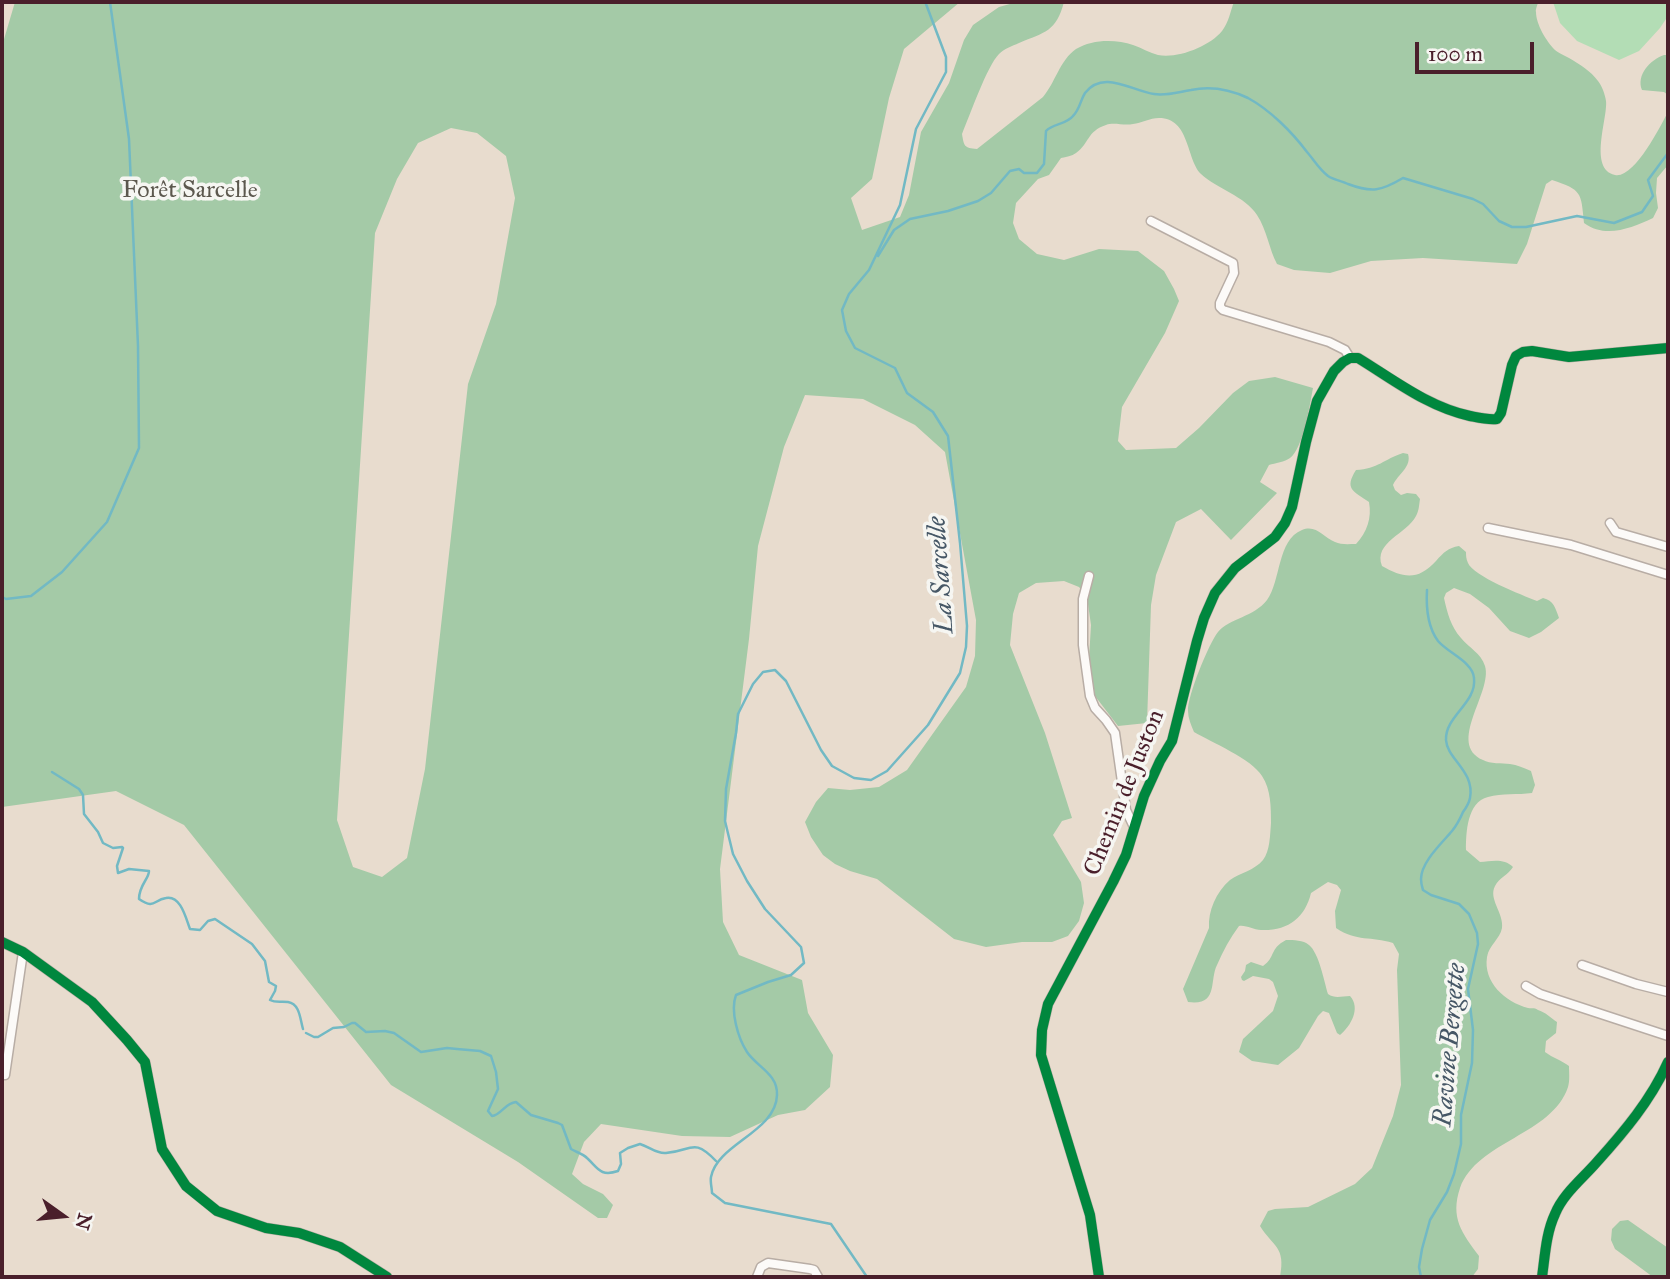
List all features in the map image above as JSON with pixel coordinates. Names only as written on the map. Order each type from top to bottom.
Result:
[{"type":"street","points":[[1152,221],[1233,263],[1234,273],[1220,303],[1223,310],[1329,342],[1345,350],[1350,358],[1358,358],[1418,397],[1443,409],[1489,420],[1497,419],[1501,413],[1512,365],[1516,356],[1523,352],[1569,356],[1668,348]]},
{"type":"street","name":"Chemin de Juston","points":[[1099,1277],[1090,1216],[1041,1055],[1042,1030],[1048,1003],[1126,855],[1144,796],[1172,741],[1197,641],[1215,593],[1235,568],[1275,537],[1285,523],[1292,507],[1317,401],[1334,371],[1350,358]]},
{"type":"street","points":[[1610,523],[1616,532],[1668,547]]},
{"type":"street","points":[[1488,528],[1571,545],[1668,575]]},
{"type":"street","points":[[1088,576],[1083,599],[1083,634],[1090,696],[1115,733],[1126,810],[1134,827]]},
{"type":"street","points":[[2,942],[23,952],[92,1002],[145,1062],[162,1149],[186,1186],[216,1211],[266,1228],[299,1233],[340,1247],[387,1277]]},
{"type":"street","points":[[5,1075],[23,952]]},
{"type":"street","points":[[1582,965],[1668,992]]},
{"type":"street","points":[[1527,986],[1540,994],[1668,1036]]},
{"type":"street","points":[[1542,1277],[1549,1230],[1556,1211],[1644,1105],[1668,1062]]},
{"type":"street","points":[[757,1277],[761,1267],[768,1263],[814,1270],[818,1277]]},
{"type":"green space","name":"Forêt Sarcelle","points":[[15,2],[960,2],[904,49],[889,98],[872,179],[851,198],[862,230],[900,217],[909,195],[921,132],[949,83],[964,40],[973,25],[999,7],[1017,2],[1064,2],[1057,20],[1048,30],[1006,49],[994,60],[962,134],[964,144],[969,148],[977,149],[1043,97],[1066,59],[1076,49],[1089,43],[1112,41],[1133,45],[1158,55],[1184,53],[1217,37],[1226,24],[1234,2],[1538,2],[1538,22],[1548,42],[1556,51],[1588,71],[1603,90],[1606,109],[1601,153],[1602,163],[1607,171],[1615,175],[1630,169],[1646,151],[1668,112],[1668,165],[1657,178],[1658,208],[1653,218],[1618,230],[1601,230],[1584,223],[1578,194],[1552,180],[1546,184],[1527,244],[1517,264],[1423,258],[1371,261],[1330,273],[1294,270],[1277,264],[1263,227],[1252,208],[1201,174],[1177,125],[1159,118],[1130,124],[1109,124],[1100,128],[1076,153],[1061,158],[1049,175],[1038,179],[1016,203],[1013,223],[1019,239],[1037,254],[1064,260],[1099,249],[1138,251],[1164,271],[1174,289],[1179,301],[1165,333],[1122,407],[1118,441],[1126,450],[1176,448],[1249,381],[1275,377],[1313,388],[1299,446],[1288,459],[1269,465],[1260,482],[1277,493],[1231,540],[1201,509],[1176,522],[1156,575],[1151,605],[1147,723],[1118,726],[1095,696],[1089,659],[1091,625],[1087,597],[1079,587],[1064,581],[1036,583],[1019,593],[1013,614],[1010,645],[1045,733],[1072,818],[1062,821],[1053,835],[1081,882],[1084,903],[1079,921],[1068,936],[1052,942],[1022,942],[986,947],[954,939],[877,879],[835,864],[823,855],[811,837],[805,822],[828,788],[850,790],[879,787],[907,770],[966,687],[975,656],[976,620],[945,452],[915,425],[863,399],[805,395],[784,447],[758,546],[720,869],[723,922],[739,955],[802,980],[808,1013],[833,1055],[830,1087],[805,1110],[778,1115],[730,1137],[682,1136],[601,1124],[584,1142],[572,1174],[583,1184],[603,1194],[613,1205],[607,1218],[598,1218],[518,1162],[391,1085],[184,825],[116,791],[2,807],[2,46]],"holes":[[[451,128],[477,133],[506,156],[515,198],[496,304],[468,384],[425,769],[407,858],[382,877],[353,867],[337,820],[375,233],[397,179],[418,143]]]},
{"type":"green space","points":[[1553,2],[1668,2],[1668,16],[1639,51],[1619,60],[1577,41],[1560,23]]},
{"type":"green space","points":[[1668,55],[1668,95],[1664,92],[1642,90],[1641,79],[1646,69],[1654,60]]},
{"type":"green space","points":[[1403,453],[1408,454],[1408,463],[1393,485],[1401,495],[1416,494],[1420,499],[1419,508],[1412,522],[1386,544],[1382,551],[1382,566],[1404,575],[1417,575],[1446,551],[1459,546],[1466,552],[1468,563],[1479,574],[1537,601],[1543,598],[1550,601],[1559,618],[1529,638],[1510,631],[1489,608],[1470,594],[1454,588],[1446,593],[1444,598],[1455,629],[1485,666],[1483,689],[1469,730],[1469,742],[1473,752],[1486,761],[1513,764],[1531,771],[1535,785],[1532,793],[1499,795],[1481,800],[1469,819],[1466,850],[1480,862],[1502,861],[1513,867],[1493,891],[1502,928],[1488,953],[1488,975],[1497,990],[1511,1001],[1541,1011],[1557,1022],[1556,1033],[1546,1041],[1545,1052],[1569,1066],[1569,1085],[1559,1103],[1547,1116],[1482,1159],[1469,1172],[1460,1188],[1456,1208],[1459,1225],[1479,1256],[1478,1269],[1472,1277],[1280,1277],[1280,1253],[1260,1226],[1268,1211],[1308,1207],[1355,1184],[1372,1168],[1393,1116],[1401,1085],[1397,970],[1399,954],[1393,943],[1357,937],[1336,928],[1335,911],[1341,890],[1337,885],[1328,882],[1311,893],[1300,916],[1287,925],[1271,930],[1239,926],[1217,965],[1209,996],[1198,1002],[1188,1002],[1183,989],[1209,928],[1214,902],[1230,880],[1263,860],[1268,848],[1271,823],[1269,793],[1262,776],[1241,757],[1194,732],[1188,711],[1189,704],[1199,670],[1214,638],[1223,627],[1256,610],[1267,600],[1288,542],[1302,530],[1311,529],[1337,543],[1356,544],[1368,524],[1370,508],[1369,502],[1352,489],[1352,476],[1356,470],[1376,466]]},
{"type":"green space","points":[[1286,940],[1304,942],[1313,949],[1328,994],[1336,997],[1350,996],[1355,1011],[1348,1027],[1340,1035],[1329,1013],[1323,1011],[1299,1048],[1278,1065],[1252,1061],[1239,1052],[1243,1039],[1273,1011],[1278,996],[1273,982],[1269,979],[1253,976],[1244,981],[1241,977],[1246,965],[1251,962],[1263,966],[1277,947]]},
{"type":"green space","points":[[1628,1220],[1668,1248],[1668,1277],[1653,1277],[1615,1249],[1611,1240],[1612,1229],[1620,1221]]},
{"type":"waterway","points":[[2,597],[6,599],[31,596],[62,572],[107,522],[139,448],[138,346],[129,139],[110,2]]},
{"type":"waterway","name":"La Sarcelle","points":[[867,1277],[831,1224],[725,1203],[712,1193],[711,1177],[716,1166],[724,1155],[767,1119],[774,1108],[777,1095],[774,1082],[747,1052],[741,1039],[734,1016],[736,995],[791,975],[804,963],[801,947],[765,909],[733,854],[725,821],[726,789],[738,714],[753,684],[763,672],[775,670],[786,681],[832,766],[854,778],[871,780],[887,771],[928,725],[960,673],[966,647],[967,626],[948,436],[933,412],[907,393],[895,368],[855,348],[846,331],[842,310],[849,294],[869,270],[900,205],[916,129],[946,72],[946,57],[927,2]]},
{"type":"waterway","points":[[878,256],[894,230],[910,219],[978,201],[991,193],[1010,171],[1019,169],[1024,173],[1037,173],[1044,164],[1046,131],[1070,119],[1085,93],[1100,83],[1118,83],[1159,94],[1206,88],[1241,95],[1280,122],[1330,177],[1356,187],[1370,189],[1382,188],[1403,178],[1473,199],[1483,204],[1499,221],[1512,227],[1526,227],[1577,216],[1614,223],[1642,212],[1653,196],[1648,180],[1668,153]]},
{"type":"waterway","name":"Ravine Bergette","points":[[1421,1277],[1419,1267],[1430,1220],[1447,1192],[1461,1144],[1461,1115],[1472,1063],[1473,1030],[1468,989],[1478,944],[1477,933],[1469,914],[1459,904],[1423,890],[1421,883],[1424,866],[1455,826],[1470,800],[1469,780],[1451,753],[1446,740],[1450,724],[1474,687],[1473,672],[1434,635],[1428,616],[1427,590]]},
{"type":"waterway","points":[[52,772],[79,789],[83,795],[84,814],[103,843],[113,848],[123,848],[117,866],[118,873],[129,869],[149,871],[139,899],[151,904],[171,898],[179,904],[190,929],[200,930],[208,921],[215,919],[252,944],[265,961],[269,982],[276,986],[270,1000],[292,1003],[299,1012],[303,1029]]},
{"type":"waterway","points":[[306,1033],[318,1037],[333,1028],[355,1023],[366,1032],[394,1033],[421,1052],[447,1048],[480,1051],[491,1056],[498,1089],[488,1111],[492,1116],[516,1102],[531,1115],[562,1125],[571,1149],[603,1172],[618,1171],[621,1164],[620,1153],[640,1144],[662,1153],[697,1147],[716,1161]]},
{"type":"cycle path","points":[[1099,1277],[1090,1215],[1041,1055],[1042,1030],[1048,1004],[1126,855],[1144,796],[1172,741],[1197,641],[1215,593],[1235,568],[1275,537],[1285,523],[1292,507],[1317,401],[1334,371],[1350,358],[1358,358],[1440,406],[1470,416],[1497,419],[1501,413],[1512,365],[1516,356],[1523,352],[1569,357],[1668,348]]},
{"type":"cycle path","points":[[2,942],[23,952],[92,1002],[145,1062],[162,1149],[186,1186],[217,1211],[266,1228],[299,1233],[340,1247],[387,1277]]},
{"type":"cycle path","points":[[1542,1277],[1548,1237],[1558,1207],[1636,1115],[1668,1062]]}]
